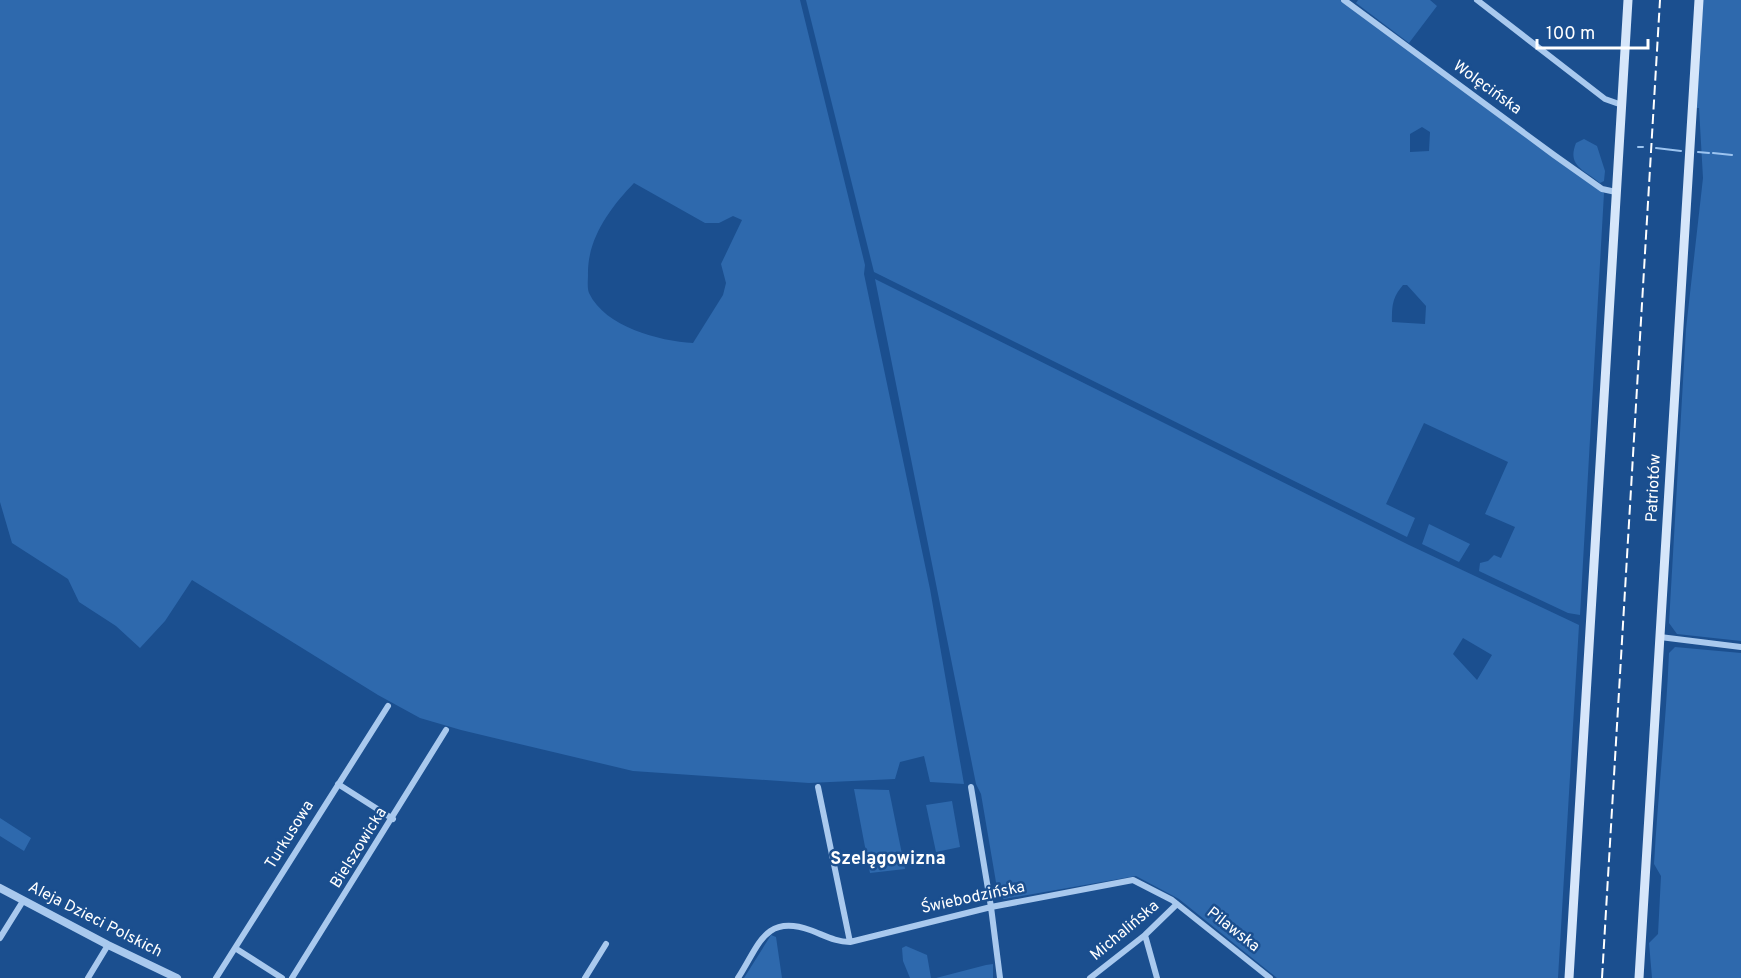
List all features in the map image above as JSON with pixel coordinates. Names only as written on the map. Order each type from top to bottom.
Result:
[{"type":"main road","points":[[1569,978],[1628,0]]},
{"type":"main road","name":"Patriotów","points":[[1640,978],[1699,0]]},
{"type":"street","name":"Wolęcińska","points":[[1344,0],[1602,189],[1616,192]]},
{"type":"street","points":[[1477,0],[1605,99],[1622,105]]},
{"type":"street","points":[[1660,637],[1741,646]]},
{"type":"street","name":"Turkusowa","points":[[216,978],[388,706]]},
{"type":"street","name":"Bielszowicka","points":[[292,978],[393,819],[446,730]]},
{"type":"street","points":[[338,784],[393,819]]},
{"type":"street","points":[[818,787],[850,942]]},
{"type":"street","points":[[971,787],[992,908],[1000,978]]},
{"type":"street","name":"Świebodzińska","points":[[738,978],[772,927],[796,926],[835,941],[850,942],[992,908],[1133,880],[1156,889],[1177,904]]},
{"type":"street","name":"Aleja Dzieci Polskich","points":[[0,888],[108,945],[177,978]]},
{"type":"street","points":[[0,938],[23,901]]},
{"type":"street","name":"Michalińska","points":[[1090,978],[1145,935],[1177,904]]},
{"type":"street","name":"Pilawska","points":[[1177,904],[1270,978]]},
{"type":"street","points":[[1145,935],[1157,978]]},
{"type":"street","points":[[585,978],[606,944]]},
{"type":"street","points":[[88,978],[108,945]]},
{"type":"street","points":[[235,948],[282,978]]},
{"type":"shaded area","points":[[0,0],[800,0],[865,265],[864,274],[930,589],[964,784],[930,782],[924,756],[900,762],[895,779],[809,783],[633,771],[461,730],[420,718],[378,695],[192,580],[165,621],[140,648],[116,626],[79,602],[68,579],[12,543],[0,502]],"holes":[[[634,183],[705,223],[719,223],[733,216],[742,220],[721,264],[726,283],[723,295],[693,343],[665,339],[634,330],[607,315],[597,305],[588,289],[591,249],[609,214]]]},
{"type":"shaded area","points":[[806,0],[1340,0],[1604,193],[1580,615],[1568,613],[1479,571],[1480,563],[1488,561],[1494,555],[1501,558],[1515,527],[1485,514],[1508,462],[1424,423],[1386,504],[1415,518],[1407,537],[874,272]],"holes":[[[1422,127],[1430,132],[1429,151],[1410,152],[1410,134]],[[1403,285],[1407,285],[1426,306],[1425,324],[1392,322],[1393,302]]]},
{"type":"shaded area","points":[[1358,0],[1430,0],[1437,6],[1409,43],[1356,3]]},
{"type":"shaded area","points":[[1703,0],[1741,0],[1741,641],[1677,634],[1669,623],[1686,329],[1703,178],[1699,108],[1696,108]]},
{"type":"shaded area","points":[[1584,139],[1597,146],[1605,171],[1604,181],[1600,183],[1575,162],[1576,143]]},
{"type":"shaded area","points":[[875,279],[1409,545],[1579,625],[1558,978],[1277,978],[1179,899],[1136,876],[1004,899],[998,894],[981,794],[976,784]],"holes":[[[1463,638],[1492,655],[1477,680],[1453,654]]]},
{"type":"shaded area","points":[[1429,524],[1470,544],[1459,562],[1422,544]]},
{"type":"shaded area","points":[[1675,647],[1741,653],[1741,978],[1652,978],[1649,943],[1658,934],[1661,876],[1654,864],[1669,653]]},
{"type":"shaded area","points":[[854,789],[889,790],[905,869],[870,873]]},
{"type":"shaded area","points":[[952,801],[960,847],[936,852],[926,805]]},
{"type":"shaded area","points":[[0,818],[31,838],[24,851],[0,836]]},
{"type":"shaded area","points":[[771,935],[776,937],[782,978],[744,978]]},
{"type":"shaded area","points":[[906,946],[927,955],[931,978],[910,978],[903,961],[902,948]]},
{"type":"shaded area","points":[[993,964],[993,978],[936,978],[986,965]]},
{"type":"waterway","points":[[1638,147],[1643,147]]},
{"type":"waterway","points":[[1656,148],[1681,151]]},
{"type":"waterway","points":[[1698,152],[1709,153]]},
{"type":"waterway","points":[[1713,153],[1732,155]]},
{"type":"railway","points":[[1602,978],[1660,0]]},
{"type":"district","name":"Szelągowizna","points":[[888,859]]}]
